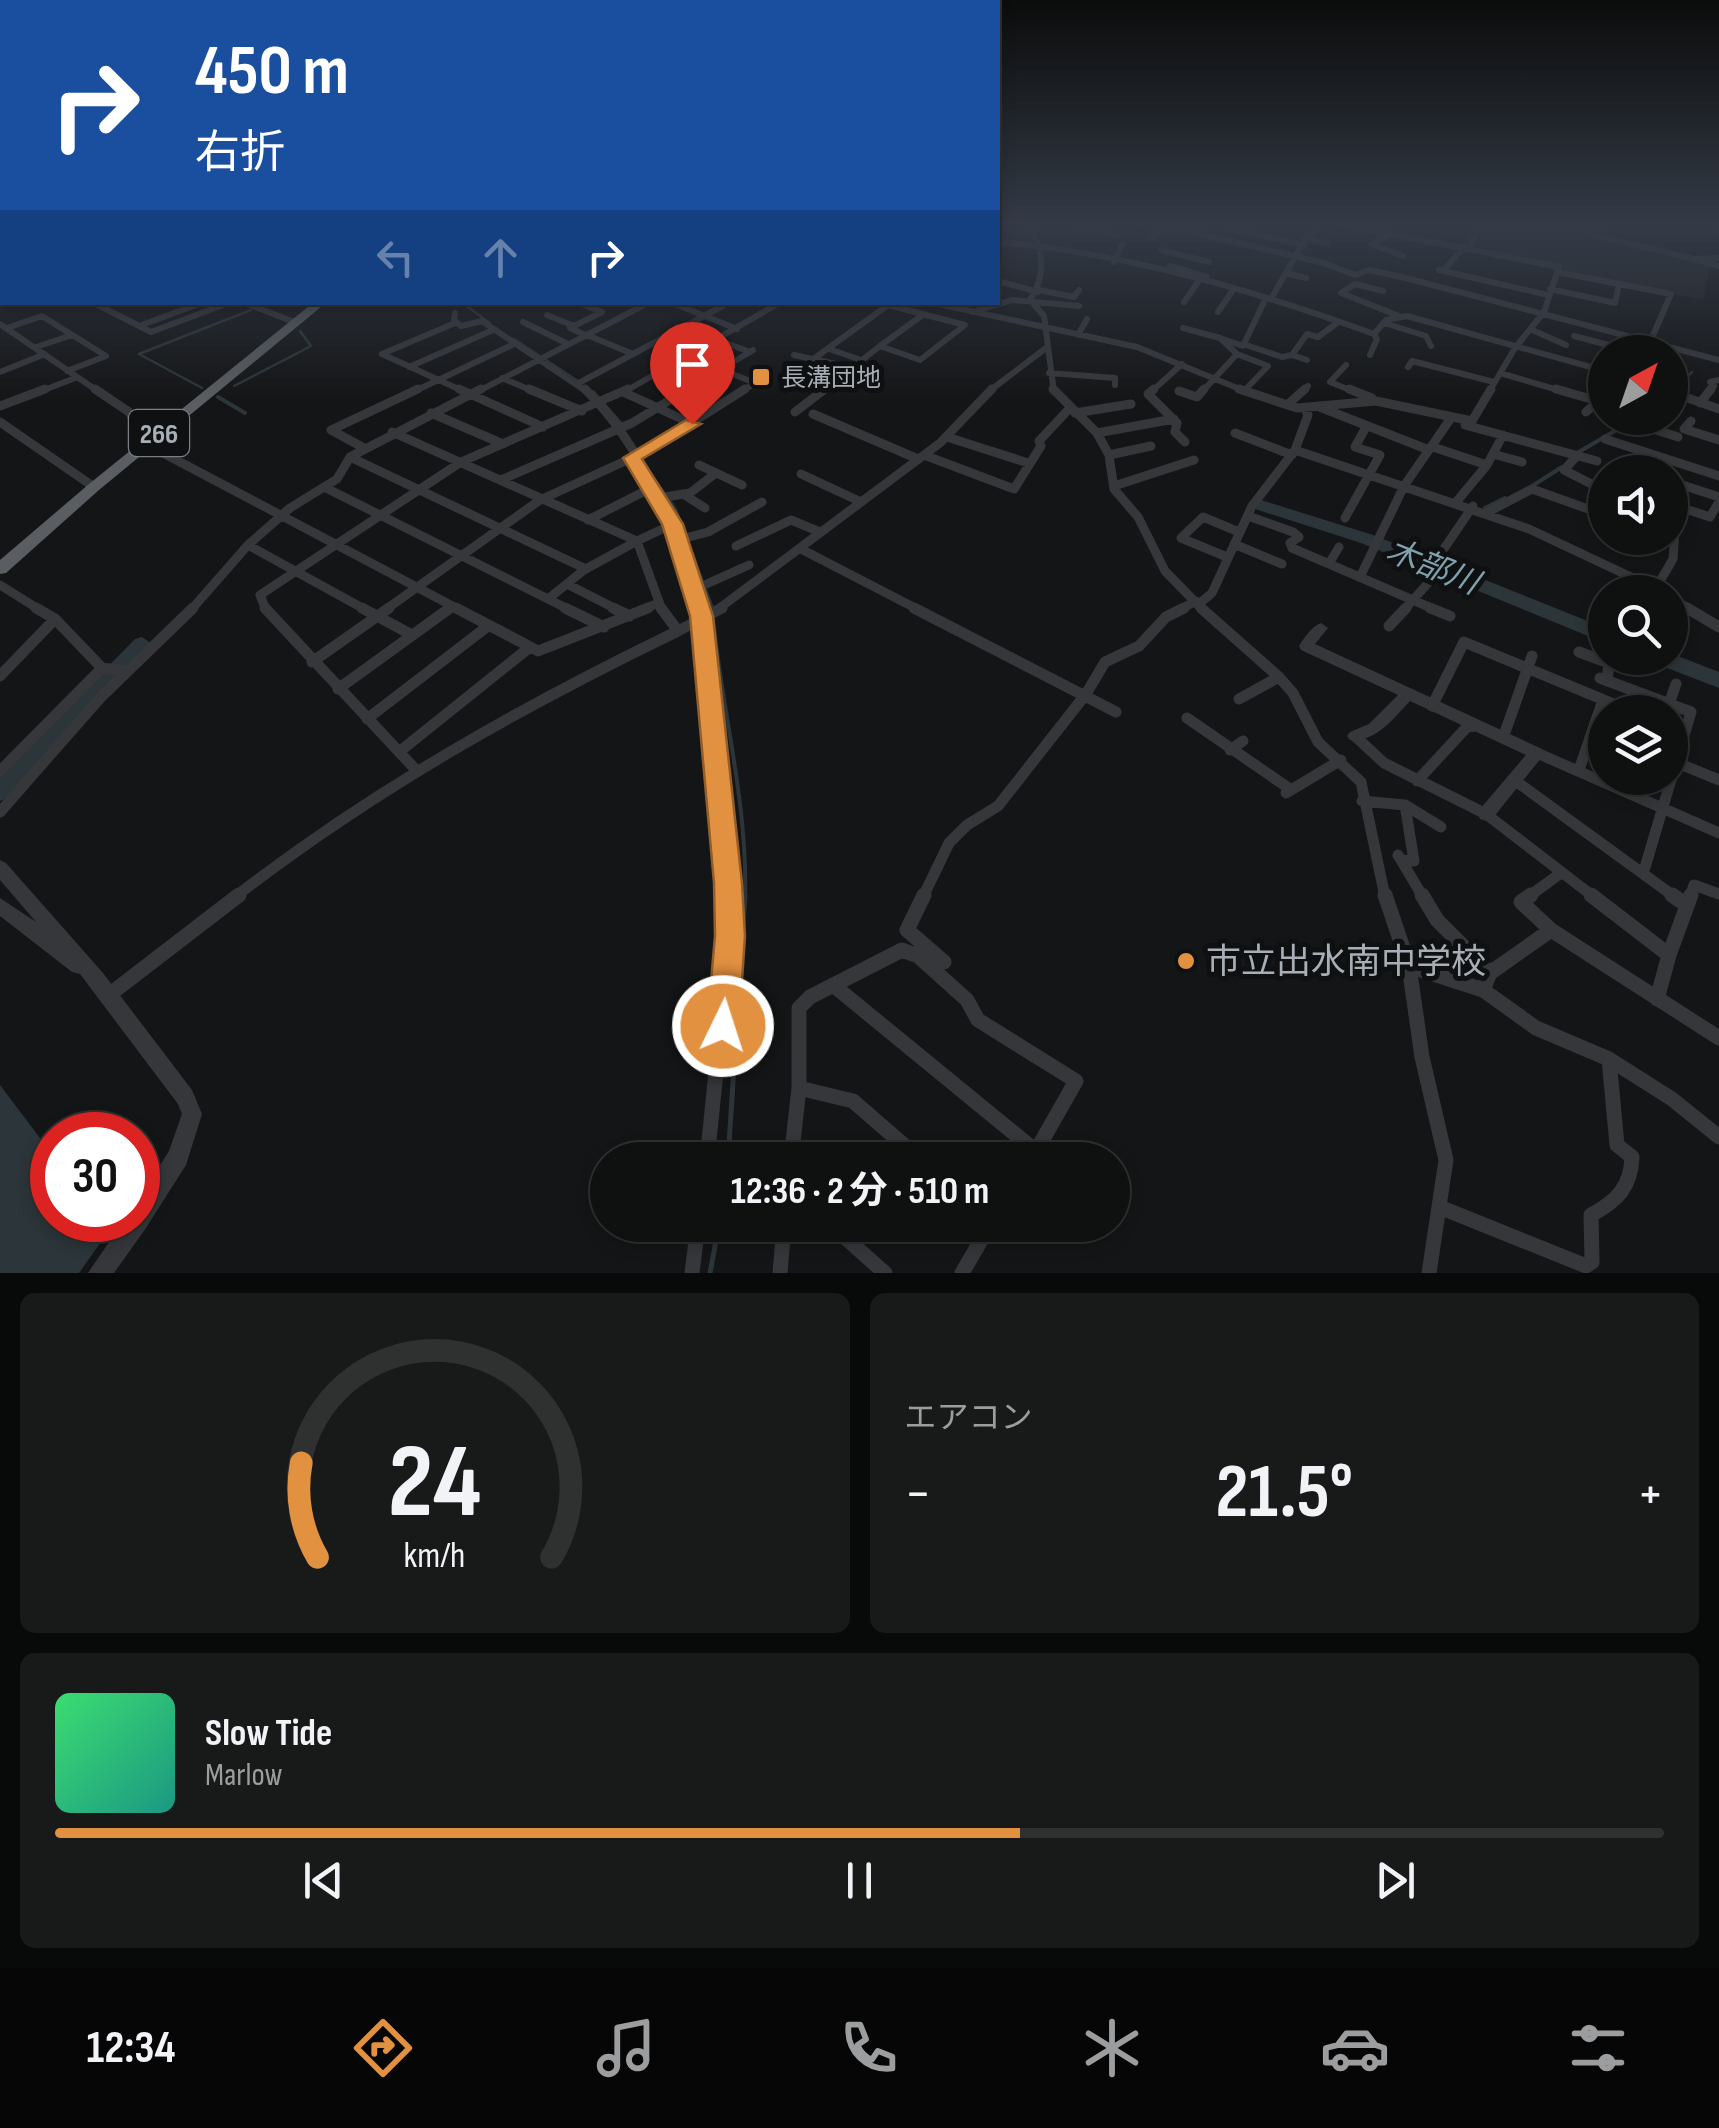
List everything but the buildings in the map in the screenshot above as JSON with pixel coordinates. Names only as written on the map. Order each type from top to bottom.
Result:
[{"type":"highway","name":"266","points":[[0,569],[94,487],[318,305]]},
{"type":"street","points":[[1008,283],[1074,297],[1079,290]]},
{"type":"street","points":[[1030,300],[1040,283]]},
{"type":"street","points":[[1184,302],[1200,283]]},
{"type":"street","points":[[1218,283],[1374,334]]},
{"type":"street","points":[[1244,344],[1279,283]]},
{"type":"street","points":[[1371,302],[1391,283]]},
{"type":"street","points":[[1429,283],[1631,335]]},
{"type":"street","points":[[1507,283],[1615,303],[1619,284]]},
{"type":"street","points":[[1468,425],[1515,348],[1544,312],[1552,283]]},
{"type":"street","points":[[1616,283],[1671,294],[1653,335]]},
{"type":"street","points":[[1383,291],[1355,284],[1341,293],[1399,316],[1588,367]]},
{"type":"street","points":[[1218,312],[1233,290]]},
{"type":"street","points":[[1030,300],[1044,316],[1054,393],[1097,433],[1109,455],[1114,486],[1138,517],[1165,571],[1233,640],[1279,677],[1293,693],[1318,742],[1360,782],[1388,910],[1409,966],[1422,1057],[1446,1160],[1442,1208],[1429,1273]]},
{"type":"street","points":[[1000,302],[1030,300],[1080,306]]},
{"type":"street","points":[[98,305],[151,332],[223,305]]},
{"type":"street","points":[[178,305],[184,310]]},
{"type":"street","points":[[139,326],[196,305]]},
{"type":"street","points":[[249,305],[296,324]]},
{"type":"street","points":[[258,309],[267,305]]},
{"type":"street","points":[[584,305],[602,312],[570,328],[633,354]]},
{"type":"street","points":[[590,308],[595,305]]},
{"type":"street","points":[[0,812],[126,671],[203,598],[248,545],[281,517],[326,488],[350,457],[644,305]]},
{"type":"street","points":[[677,305],[737,329]]},
{"type":"street","points":[[688,310],[696,305]]},
{"type":"street","points":[[579,383],[724,305]]},
{"type":"street","points":[[416,770],[312,662],[262,603],[260,595],[461,462],[602,403],[774,305]]},
{"type":"street","points":[[812,360],[883,305]]},
{"type":"street","points":[[880,346],[920,360],[965,325],[888,305]]},
{"type":"street","points":[[942,305],[1137,347],[1244,391],[1305,409],[1378,401]]},
{"type":"street","points":[[938,317],[991,305]]},
{"type":"street","points":[[795,412],[924,314]]},
{"type":"street","points":[[547,315],[574,326]]},
{"type":"street","points":[[0,406],[106,356],[42,316],[2,326]]},
{"type":"street","points":[[1370,355],[1374,334],[1384,323],[1399,316]]},
{"type":"street","points":[[543,427],[382,354],[455,318],[460,326],[482,320],[579,383],[602,403],[672,524],[700,622],[722,789],[730,936],[709,1142]]},
{"type":"street","points":[[1078,335],[1087,319]]},
{"type":"street","points":[[523,322],[568,344]]},
{"type":"street","points":[[1315,348],[1318,337],[1338,322]]},
{"type":"street","points":[[1384,323],[1426,336],[1431,346]]},
{"type":"street","points":[[2,326],[129,412],[131,424],[146,444],[530,647],[548,651],[659,603]]},
{"type":"street","points":[[1183,328],[1214,340],[1220,338],[1282,357],[1292,355],[1307,360]]},
{"type":"street","points":[[410,367],[493,330]]},
{"type":"street","points":[[1530,330],[1566,345]]},
{"type":"street","points":[[1292,355],[1307,334],[1318,337]]},
{"type":"street","points":[[36,347],[72,335]]},
{"type":"street","points":[[1574,336],[1588,340]]},
{"type":"street","points":[[1220,338],[1237,354],[1268,366],[1244,391]]},
{"type":"street","points":[[501,480],[629,424],[752,351],[718,340]]},
{"type":"street","points":[[312,662],[540,500],[632,458],[755,383],[656,343]]},
{"type":"street","points":[[364,448],[331,430],[514,344]]},
{"type":"street","points":[[1374,344],[1388,348]]},
{"type":"street","points":[[103,987],[327,826],[416,770],[534,700],[700,622],[921,457],[946,437],[952,424],[977,400],[1046,348]]},
{"type":"street","points":[[828,349],[862,360]]},
{"type":"street","points":[[1688,351],[1719,360]]},
{"type":"street","points":[[0,372],[45,354]]},
{"type":"street","points":[[1178,391],[1197,397],[1217,380],[1237,354]]},
{"type":"street","points":[[794,355],[863,377]]},
{"type":"street","points":[[1408,367],[1412,361],[1494,382]]},
{"type":"street","points":[[1182,364],[1148,394],[1174,420],[1175,432],[1184,442]]},
{"type":"street","points":[[1346,365],[1330,382],[1378,401],[1588,459]]},
{"type":"street","points":[[1500,372],[1588,397]]},
{"type":"street","points":[[1050,373],[1103,376],[1114,378],[1115,384]]},
{"type":"street","points":[[502,378],[582,411]]},
{"type":"street","points":[[1700,403],[1714,386],[1710,382],[1719,380]]},
{"type":"street","points":[[1288,404],[1308,386]]},
{"type":"street","points":[[623,392],[692,424]]},
{"type":"street","points":[[1688,399],[1717,413]]},
{"type":"street","points":[[813,414],[1014,489],[1041,446],[1038,441],[1071,411],[1131,404]]},
{"type":"street","points":[[1316,406],[1366,428],[1487,465]]},
{"type":"street","points":[[944,962],[907,930],[949,843],[967,825],[998,806],[1086,694],[1108,658],[1132,650],[1166,617],[1212,592],[1248,516],[1294,452],[1308,415],[1305,409]]},
{"type":"street","points":[[431,413],[503,444]]},
{"type":"street","points":[[1361,574],[1404,486],[1450,419]]},
{"type":"street","points":[[1097,433],[1174,420]]},
{"type":"street","points":[[1691,420],[1684,430],[1719,440]]},
{"type":"street","points":[[0,422],[94,487]]},
{"type":"street","points":[[1345,518],[1380,455],[1355,447],[1366,428]]},
{"type":"street","points":[[392,432],[637,541],[659,603],[678,631]]},
{"type":"street","points":[[1235,434],[1473,506],[1626,575]]},
{"type":"street","points":[[1661,455],[1674,436],[1671,435]]},
{"type":"street","points":[[1457,501],[1487,465],[1502,436]]},
{"type":"street","points":[[946,437],[1028,462]]},
{"type":"street","points":[[1605,439],[1653,455]]},
{"type":"street","points":[[1109,455],[1151,446]]},
{"type":"street","points":[[1493,454],[1522,462]]},
{"type":"street","points":[[1574,456],[1564,470],[1588,482]]},
{"type":"street","points":[[350,457],[586,569]]},
{"type":"street","points":[[1114,486],[1194,460]]},
{"type":"street","points":[[699,465],[742,485]]},
{"type":"street","points":[[1688,466],[1719,476]]},
{"type":"street","points":[[659,498],[683,494],[716,473]]},
{"type":"street","points":[[801,474],[859,501]]},
{"type":"street","points":[[326,488],[604,626]]},
{"type":"street","points":[[588,520],[651,488]]},
{"type":"street","points":[[1488,512],[1532,489],[1588,509]]},
{"type":"street","points":[[1688,490],[1718,506],[1710,517],[1688,510]]},
{"type":"street","points":[[683,494],[704,508]]},
{"type":"street","points":[[678,540],[708,532],[762,502]]},
{"type":"street","points":[[1437,559],[1473,506]]},
{"type":"street","points":[[1248,516],[1293,532],[1298,537],[1290,543],[1292,548],[1361,574],[1450,616]]},
{"type":"street","points":[[1228,556],[1181,538],[1204,517],[1239,532]]},
{"type":"street","points":[[736,546],[790,520],[820,532]]},
{"type":"street","points":[[548,598],[586,569],[672,524]]},
{"type":"street","points":[[1234,544],[1282,564]]},
{"type":"street","points":[[248,545],[412,635]]},
{"type":"street","points":[[1330,562],[1338,547]]},
{"type":"street","points":[[801,548],[1116,712]]},
{"type":"street","points":[[693,590],[748,564]]},
{"type":"street","points":[[1389,626],[1430,582]]},
{"type":"street","points":[[567,584],[630,616]]},
{"type":"street","points":[[0,585],[56,620],[102,668],[126,671]]},
{"type":"street","points":[[338,689],[451,606]]},
{"type":"street","points":[[1688,607],[1719,627]]},
{"type":"street","points":[[0,676],[56,620]]},
{"type":"street","points":[[367,719],[488,626]]},
{"type":"street","points":[[1316,629],[1306,646],[1719,833]]},
{"type":"street","points":[[1432,706],[1464,642],[1530,662],[1593,695]]},
{"type":"street","points":[[399,752],[530,647]]},
{"type":"street","points":[[1579,652],[1609,663],[1604,679],[1646,695]]},
{"type":"street","points":[[1503,738],[1530,662]]},
{"type":"street","points":[[0,771],[102,668]]},
{"type":"street","points":[[1239,699],[1279,677]]},
{"type":"street","points":[[1672,695],[1676,684]]},
{"type":"street","points":[[1407,695],[1374,728],[1355,736],[1384,762],[1486,814],[1669,955]]},
{"type":"street","points":[[1187,718],[1288,792],[1340,760]]},
{"type":"street","points":[[1417,781],[1468,727],[1476,726]]},
{"type":"street","points":[[1230,750],[1243,741]]},
{"type":"street","points":[[1579,770],[1588,743]]},
{"type":"street","points":[[1486,814],[1517,782],[1537,753]]},
{"type":"street","points":[[1688,767],[1719,780]]},
{"type":"street","points":[[1517,782],[1686,904]]},
{"type":"street","points":[[1644,870],[1666,795]]},
{"type":"street","points":[[1362,801],[1405,804],[1441,827]]},
{"type":"street","points":[[1405,804],[1414,862],[1400,858],[1437,920],[1490,973]]},
{"type":"street","points":[[0,868],[103,987],[185,1097],[192,1114],[178,1157],[160,1185]]},
{"type":"street","points":[[1561,873],[1521,902],[1551,930],[1719,1038]]},
{"type":"street","points":[[1656,999],[1694,885],[1719,894]]},
{"type":"street","points":[[0,906],[103,987]]},
{"type":"street","points":[[1482,990],[1490,973],[1551,930]]},
{"type":"street","points":[[793,1142],[799,1088],[799,1008],[833,985],[902,950],[909,951],[966,1000],[978,1020],[1069,1074],[1076,1086],[1042,1142]]},
{"type":"street","points":[[1409,966],[1482,990],[1536,1028],[1608,1059],[1672,1100],[1719,1137]]},
{"type":"street","points":[[833,985],[1018,1142]]},
{"type":"street","points":[[1442,1208],[1578,1267],[1592,1262],[1591,1216],[1620,1200],[1632,1175],[1632,1157],[1617,1145],[1608,1059]]},
{"type":"street","points":[[799,1088],[837,1090],[856,1101],[901,1142]]},
{"type":"street","points":[[100,1273],[122,1242]]},
{"type":"street","points":[[692,1273],[696,1242]]},
{"type":"street","points":[[780,1273],[783,1242]]},
{"type":"street","points":[[850,1242],[884,1273]]},
{"type":"street","points":[[962,1273],[980,1242]]},
{"type":"shaded area","points":[[1618,283],[1706,283],[1703,300]]},
{"type":"shaded area","points":[[0,1085],[30,1125],[30,1242],[101,1242],[79,1273],[0,1273]]},
{"type":"waterway","points":[[465,305],[490,323]]},
{"type":"waterway","points":[[202,388],[139,354],[251,310]]},
{"type":"waterway","points":[[234,386],[311,346],[300,331]]},
{"type":"waterway","points":[[514,339],[581,383]]},
{"type":"waterway","points":[[1688,376],[1692,372]]},
{"type":"waterway","points":[[593,392],[623,426]]},
{"type":"waterway","points":[[218,397],[245,413]]},
{"type":"waterway","points":[[1577,453],[1608,435]]},
{"type":"waterway","points":[[1532,486],[1562,467]]},
{"type":"waterway","points":[[655,481],[675,509],[712,608]]},
{"type":"waterway","points":[[1485,508],[1505,498]]},
{"type":"waterway","name":"木部川","points":[[1258,504],[1367,539],[1588,629]]},
{"type":"waterway","points":[[713,618],[739,792],[745,895]]},
{"type":"waterway","points":[[0,791],[142,644]]},
{"type":"waterway","name":"木部川","points":[[1688,668],[1719,680]]},
{"type":"waterway","points":[[729,1142],[745,895]]},
{"type":"waterway","points":[[710,1273],[716,1242]]},
{"type":"place","name":"長溝団地","points":[[761,377]]},
{"type":"place","name":"市立出水南中学校","points":[[1186,961]]},
{"type":"route","points":[[692,424],[632,458],[663,503],[702,616],[722,789],[728,883],[730,936],[723,1026]]}]
